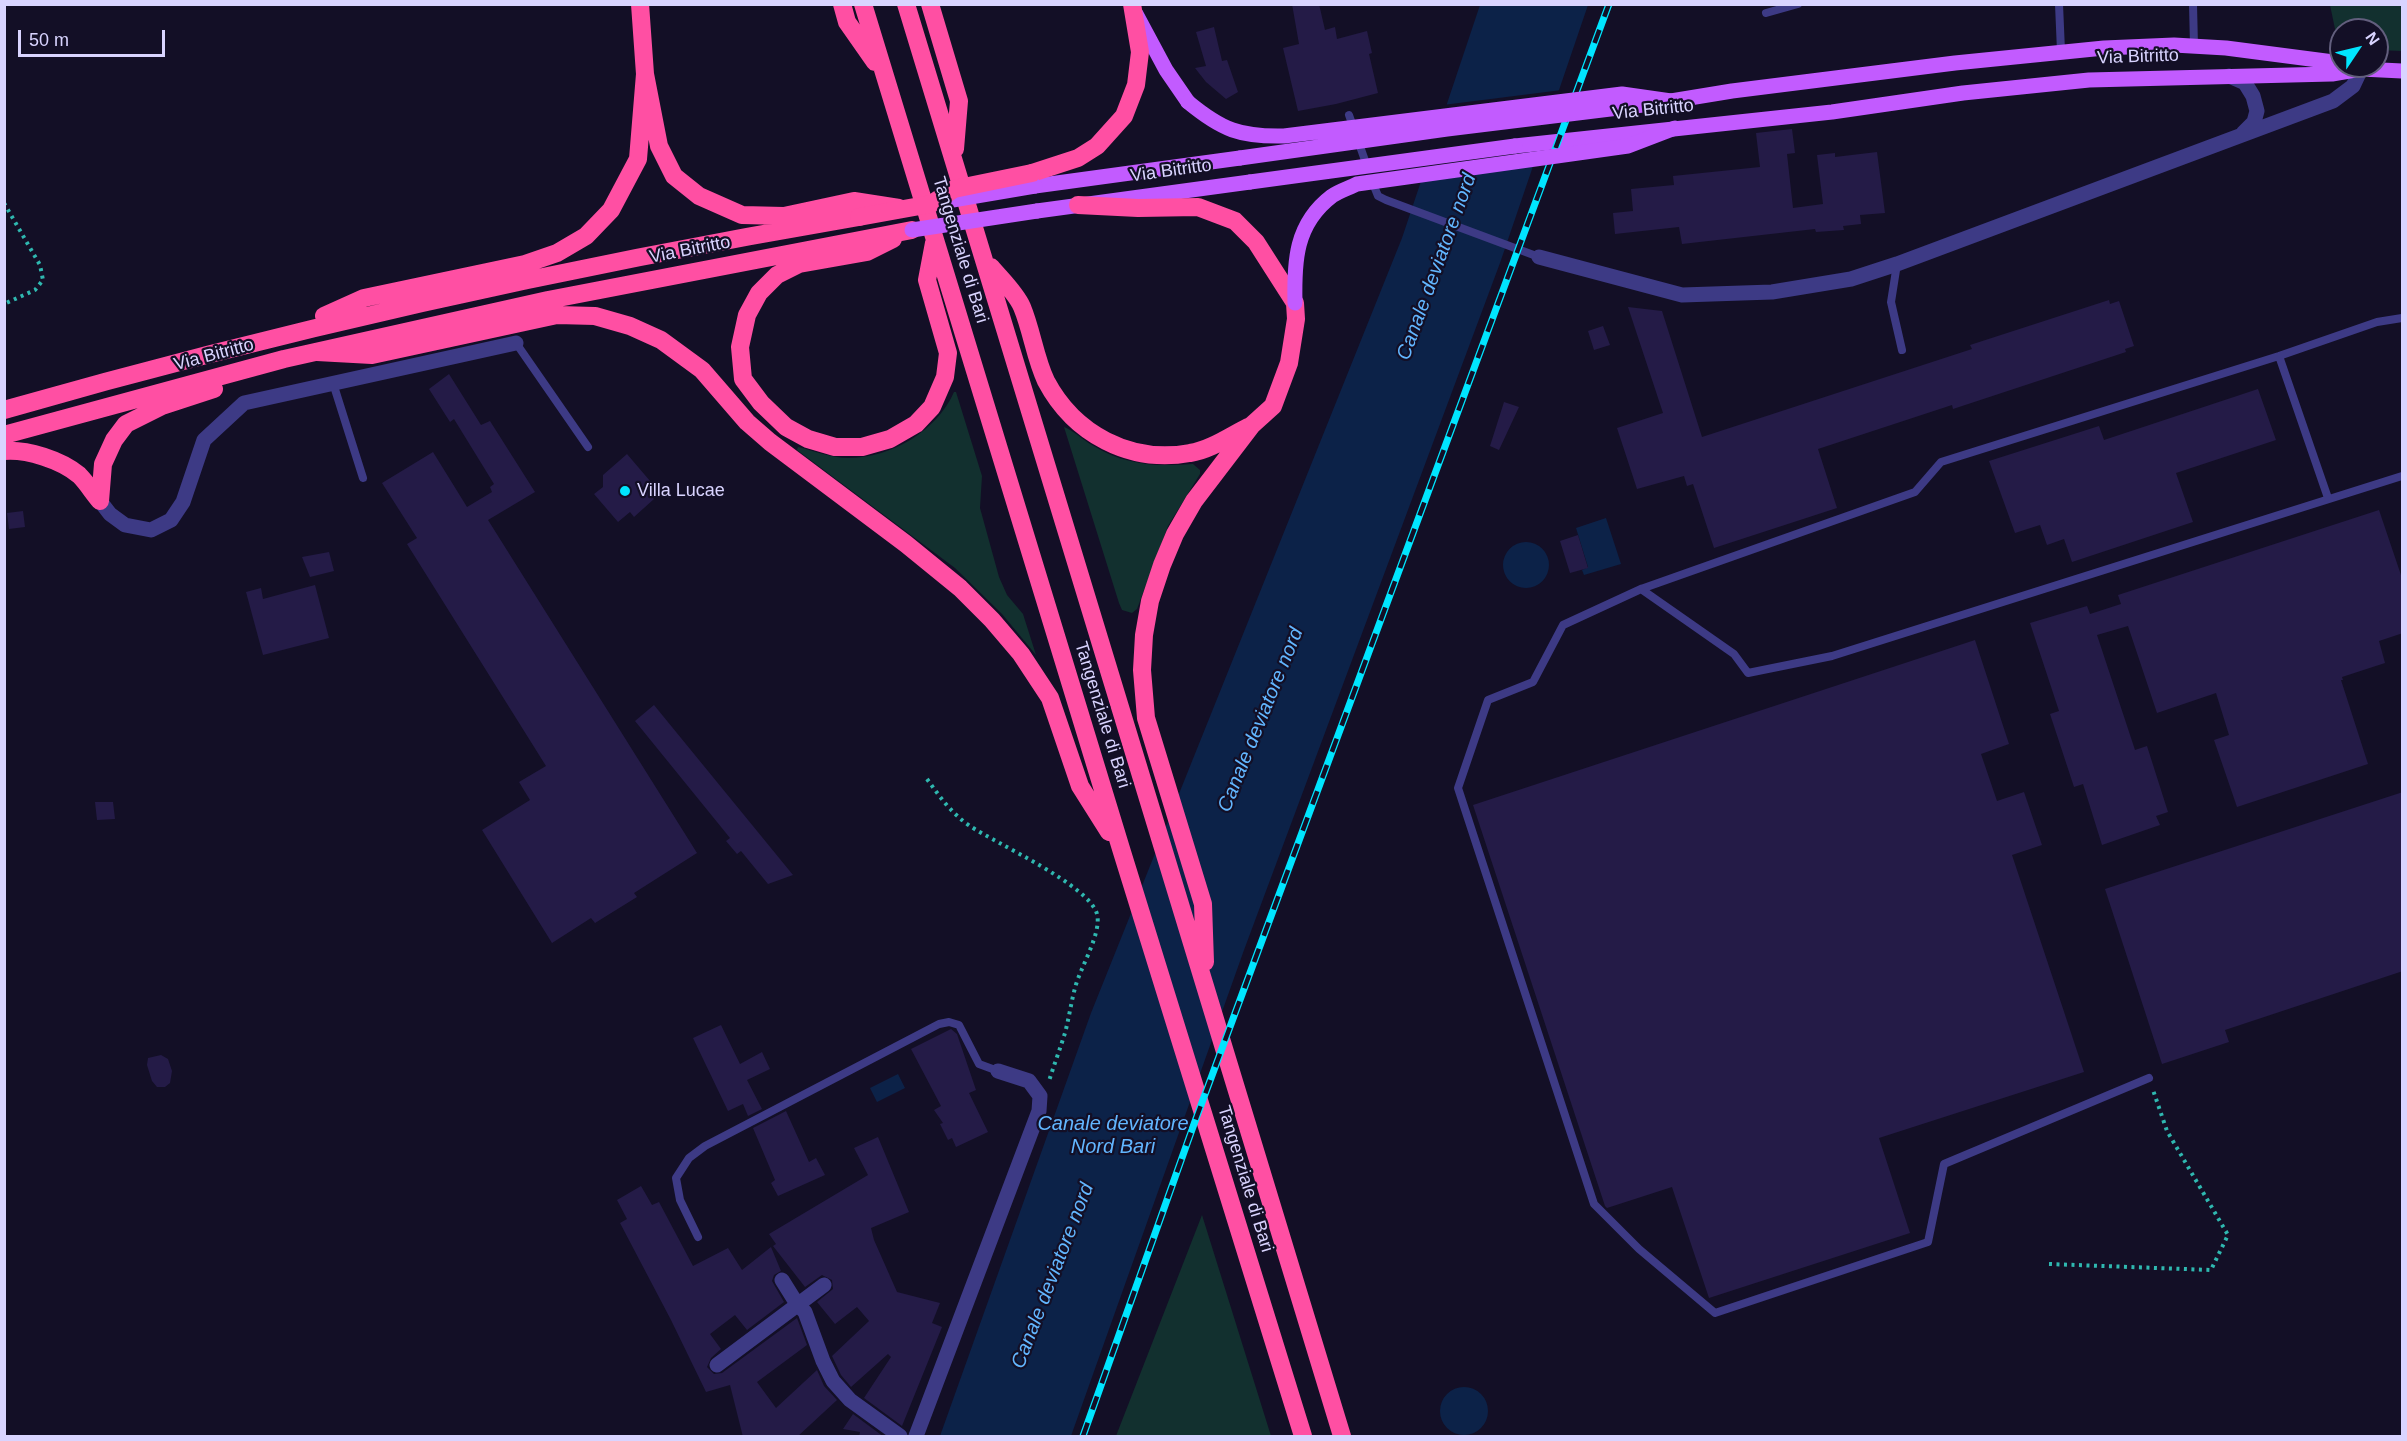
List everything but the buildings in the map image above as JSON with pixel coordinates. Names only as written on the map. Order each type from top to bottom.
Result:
[{"type":"highway","points":[[640,4],[645,74],[659,146],[674,176],[699,196],[742,215],[784,216],[854,201],[903,209]]},
{"type":"highway","points":[[842,4],[847,22],[885,78]]},
{"type":"highway","name":"Tangenziale di Bari","points":[[863,4],[1303,1437]]},
{"type":"highway","name":"Tangenziale di Bari","points":[[906,4],[1342,1437]]},
{"type":"highway","points":[[930,4],[959,101],[954,160]]},
{"type":"highway","points":[[1033,180],[1097,146],[1124,116],[1136,86],[1140,52],[1133,8]]},
{"type":"highway","points":[[272,338],[364,298],[525,264],[557,253],[586,236],[611,210],[638,159],[645,74]]},
{"type":"highway","name":"Via Bitritto","points":[[4,410],[272,338],[421,302],[659,253],[931,204],[954,189],[1033,180]]},
{"type":"highway","points":[[1078,205],[1138,208],[1198,207],[1235,221],[1256,242],[1295,303],[1296,319],[1289,363],[1273,406],[1252,425],[1194,501],[1175,534],[1150,601],[1144,635],[1142,670],[1146,718],[1203,904],[1206,986]]},
{"type":"highway","points":[[912,230],[867,252],[799,264],[777,274],[759,293],[747,315],[740,346],[743,379],[761,403],[786,427],[808,439],[835,447],[862,447],[890,439],[916,424],[932,407],[945,377],[948,353],[927,280],[934,239]]},
{"type":"highway","name":"Via Bitritto","points":[[4,435],[265,363],[548,300],[912,230]]},
{"type":"highway","points":[[985,260],[1021,305],[1045,379],[1064,410],[1086,430],[1108,444],[1132,452],[1163,456],[1192,453],[1252,425]]},
{"type":"highway","points":[[317,352],[372,355],[557,315],[595,316],[630,326],[661,340],[702,370],[747,422],[770,442],[915,551],[960,588],[992,620],[1020,654],[1050,698],[1080,786],[1122,852]]},
{"type":"highway","points":[[100,501],[103,464],[114,440],[126,424],[162,406],[220,387],[265,363]]},
{"type":"highway","points":[[4,451],[15,450],[53,460],[78,475],[100,501]]},
{"type":"main road","points":[[1133,8],[1166,70],[1188,102],[1208,118],[1225,127],[1254,136],[1284,136],[1622,94],[1671,101]]},
{"type":"main road","name":"Via Bitritto","points":[[1033,180],[1240,159],[1732,91],[2061,51],[2174,45],[2329,60]]},
{"type":"main road","name":"Via Bitritto","points":[[912,230],[1078,205],[1515,146],[2089,80],[2329,74]]},
{"type":"main road","points":[[1295,303],[1294,263],[1301,235],[1316,212],[1333,196],[1357,184],[1628,146],[1676,128]]},
{"type":"street","points":[[2229,76],[2245,83],[2253,96],[2257,111],[2254,122],[2241,134]]},
{"type":"street","points":[[1539,257],[1682,296],[1772,292],[1851,279],[2153,170],[2241,134],[2333,101],[2353,86],[2354,78]]},
{"type":"street","points":[[100,501],[110,514],[125,525],[151,530],[171,520],[183,502],[204,440],[244,403],[516,343]]},
{"type":"street","points":[[916,1437],[1039,1111],[1040,1096],[1029,1081],[998,1071]]},
{"type":"street","points":[[782,1280],[797,1304],[805,1312],[833,1381],[850,1400],[900,1437]]},
{"type":"street","points":[[717,1365],[824,1285]]},
{"type":"lane","points":[[1766,13],[1798,4]]},
{"type":"lane","points":[[2059,4],[2061,51]]},
{"type":"lane","points":[[2193,4],[2194,46]]},
{"type":"lane","points":[[1349,115],[1378,196],[1539,257]]},
{"type":"lane","points":[[1897,264],[1891,302],[1902,350]]},
{"type":"lane","points":[[2149,1078],[1944,1164],[1928,1242],[1715,1313],[1639,1249],[1594,1204],[1458,788],[1488,700],[1533,682],[1563,624],[1641,589],[1915,492],[1941,462],[2279,356],[2377,322],[2403,318]]},
{"type":"lane","points":[[516,343],[588,447]]},
{"type":"lane","points":[[2279,356],[2328,498]]},
{"type":"lane","points":[[333,383],[363,478]]},
{"type":"lane","points":[[1641,589],[1734,654],[1748,673],[1833,656],[2403,476]]},
{"type":"lane","points":[[698,1237],[680,1200],[676,1178],[689,1158],[705,1146],[939,1024],[949,1022],[959,1025],[979,1064],[998,1071]]},
{"type":"path","points":[[4,203],[40,265],[43,280],[35,290],[4,304]]},
{"type":"path","points":[[927,779],[947,808],[969,825],[1047,869],[1075,888],[1089,901],[1097,913],[1097,928],[1075,986],[1065,1033],[1048,1081],[1040,1096]]},
{"type":"path","points":[[2049,1264],[2211,1270],[2228,1235],[2166,1131],[2149,1078]]},
{"type":"green space","points":[[2330,5],[2402,5],[2402,51],[2389,50],[2389,18],[2333,18]]},
{"type":"green space","points":[[956,392],[982,476],[980,508],[999,577],[1007,595],[1023,614],[1036,655],[1002,614],[955,568],[797,450],[798,447],[842,458],[864,457],[880,453],[911,440],[924,430],[936,419]]},
{"type":"green space","points":[[1064,427],[1104,452],[1128,461],[1153,465],[1193,464],[1200,470],[1200,474],[1168,526],[1137,609],[1132,613],[1122,610],[1119,603]]},
{"type":"green space","points":[[1202,1215],[1271,1436],[1116,1436]]},
{"type":"water","name":"Canale deviatore Nord Bari","points":[[1480,5],[1588,5],[1500,263],[1244,950],[1071,1436],[940,1436],[1091,1013],[1402,238]]},
{"type":"water","points":[[1606,518],[1621,564],[1584,575],[1582,570],[1588,567],[1576,528]]},
{"type":"water","points":[[1526,542],[1542,549],[1549,565],[1542,581],[1526,588],[1510,581],[1503,565],[1510,549]]},
{"type":"water","points":[[898,1074],[905,1088],[877,1102],[870,1088]]},
{"type":"water","points":[[1464,1387],[1481,1394],[1488,1411],[1481,1428],[1464,1435],[1447,1428],[1440,1411],[1447,1394]]},
{"type":"pier","points":[[1562,90],[1537,164],[1418,181],[1443,105]]},
{"type":"railway","points":[[1083,1436],[1194,1124],[1609,4]]},
{"type":"place","name":"Villa Lucae","points":[[625,491]]},
{"type":"water label","name":"Canale deviatore nord","points":[[1437,267]]},
{"type":"water label","name":"Canale deviatore nord","points":[[1261,720]]},
{"type":"water label","name":"Canale deviatore nord","points":[[1053,1276]]}]
